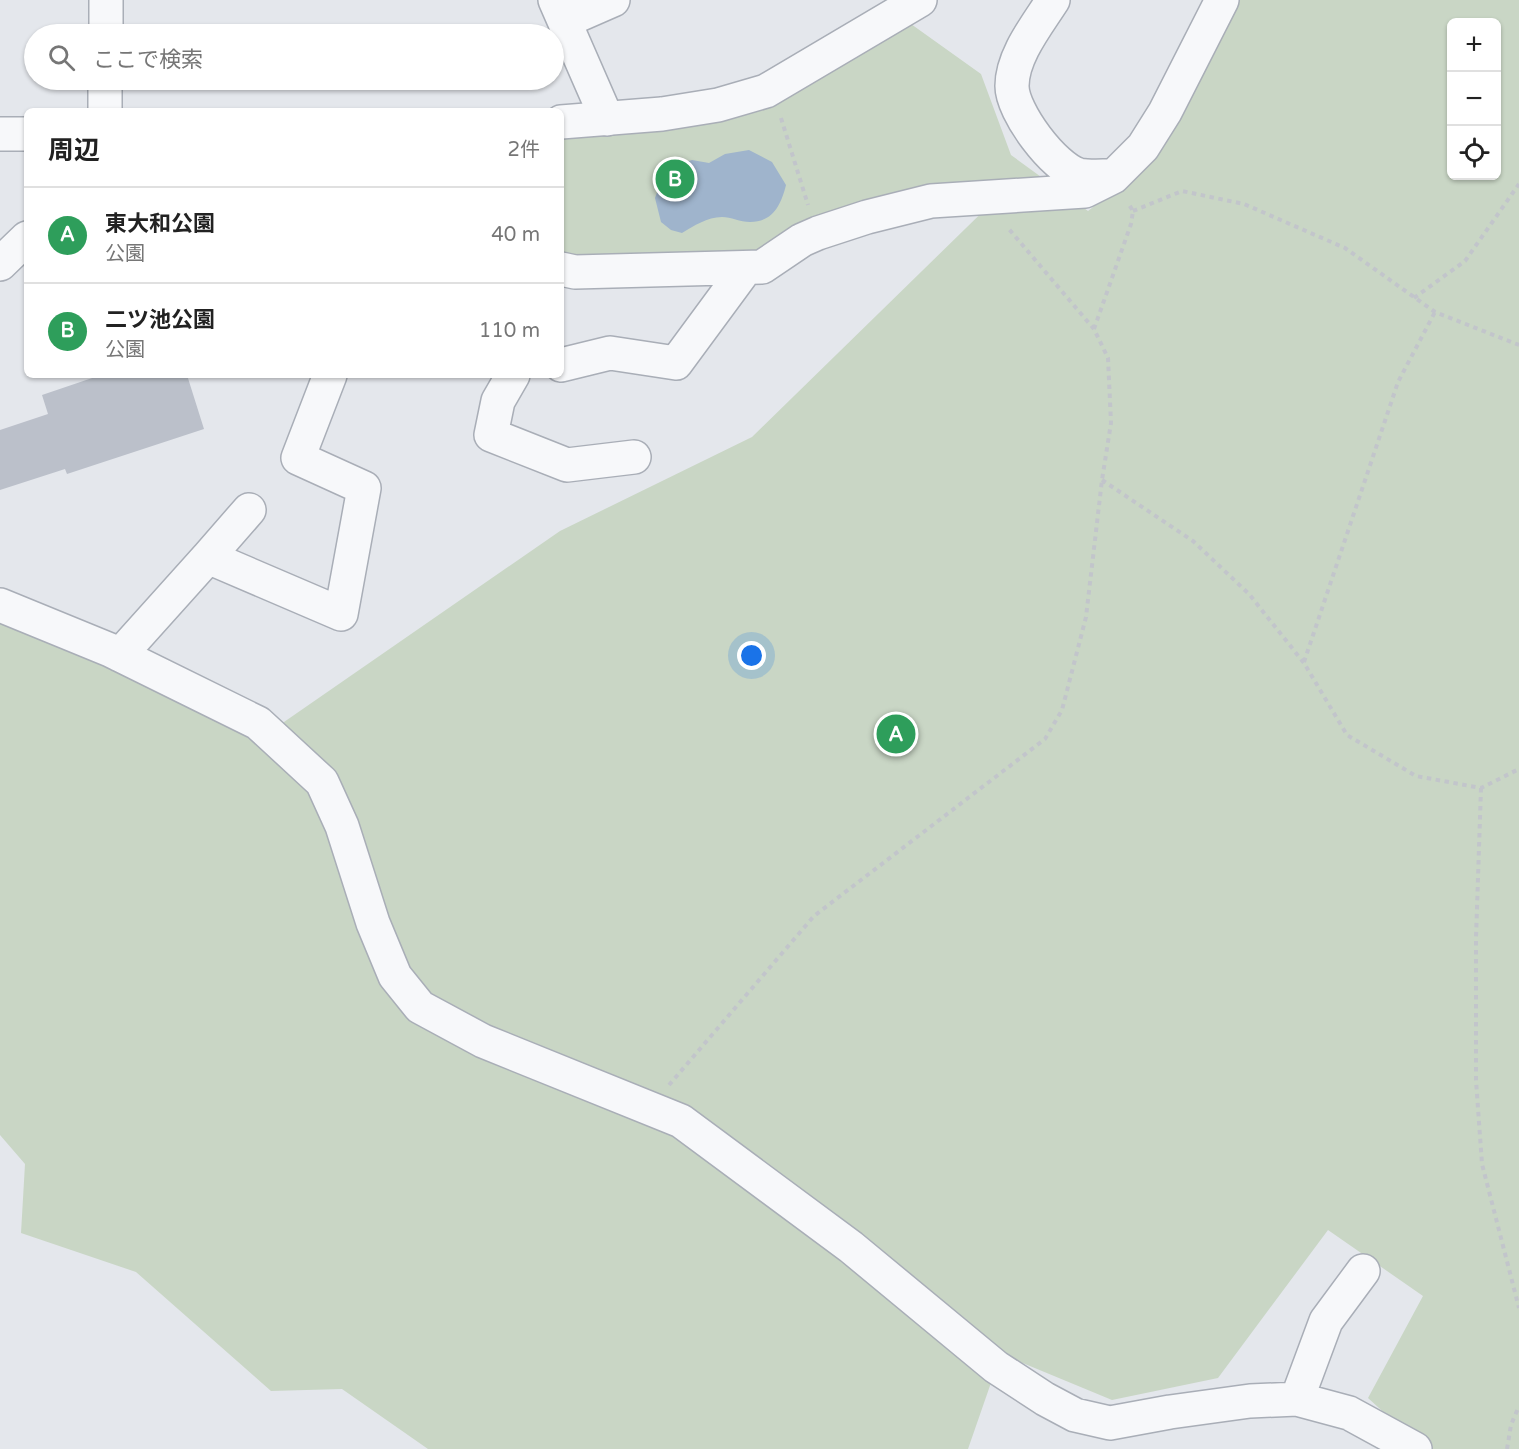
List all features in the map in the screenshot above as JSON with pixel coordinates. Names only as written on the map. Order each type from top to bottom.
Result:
[{"type":"street","points":[[106,0],[106,24]]},
{"type":"street","points":[[608,119],[560,11],[613,0]]},
{"type":"street","points":[[564,122],[662,114],[718,105],[766,91],[920,0]]},
{"type":"street","points":[[1053,0],[1017,63],[1012,87],[1016,103],[1035,139],[1070,169],[1078,175],[1113,177]]},
{"type":"street","points":[[564,270],[574,272],[762,267],[802,240],[818,233],[867,217],[931,201],[1085,190],[1113,177],[1143,147],[1165,112],[1222,0]]},
{"type":"street","points":[[105,90],[105,108]]},
{"type":"street","points":[[0,134],[24,134]]},
{"type":"street","points":[[0,264],[24,241]]},
{"type":"street","points":[[564,364],[610,353],[676,363],[746,267]]},
{"type":"street","points":[[208,557],[341,614],[364,488],[298,458],[329,378]]},
{"type":"street","points":[[511,378],[498,401],[491,435],[567,465],[634,457]]},
{"type":"street","points":[[120,655],[249,510]]},
{"type":"street","points":[[0,605],[120,655],[258,723],[322,782],[342,826],[373,923],[395,976],[420,1007],[483,1041],[681,1121],[852,1246],[996,1367],[1075,1415],[1110,1423],[1250,1401],[1297,1399],[1349,1413],[1415,1449]]},
{"type":"street","points":[[1297,1399],[1326,1322],[1363,1271]]},
{"type":"path","points":[[778,108],[818,233]]},
{"type":"path","points":[[1414,298],[1465,261],[1519,184]]},
{"type":"path","points":[[1134,211],[1182,191],[1244,204],[1345,248],[1435,312],[1519,345]]},
{"type":"path","points":[[648,1108],[814,916],[1045,740],[1062,710],[1086,617],[1111,423],[1108,358],[1094,329],[1067,300],[984,198]]},
{"type":"path","points":[[1094,329],[1131,224]]},
{"type":"path","points":[[1304,663],[1398,382],[1435,312]]},
{"type":"path","points":[[1102,480],[1193,542],[1249,594],[1304,663],[1347,735],[1416,776],[1481,788],[1519,769]]},
{"type":"path","points":[[1481,788],[1476,938],[1476,1080],[1482,1164],[1519,1308]]},
{"type":"path","points":[[1508,1449],[1511,1425],[1519,1406]]},
{"type":"green space","points":[[1240,0],[1519,0],[1519,1449],[1424,1449],[1368,1398],[1423,1296],[1328,1230],[1218,1378],[1112,1400],[1001,1354],[968,1449],[428,1449],[342,1389],[271,1391],[136,1272],[21,1233],[25,1164],[0,1135],[0,619],[111,663],[261,745],[284,722],[560,531],[752,437],[1008,187],[806,221],[805,219],[759,261],[577,256],[564,253],[564,136],[611,133],[911,24],[981,74],[1011,155],[1088,211],[1141,169]]},
{"type":"water","points":[[749,150],[772,162],[786,185],[782,199],[770,216],[750,222],[716,217],[701,222],[682,233],[671,230],[661,222],[655,198],[662,179],[672,167],[692,160],[709,163],[725,154]]},
{"type":"building","points":[[92,378],[188,378],[204,429],[67,474],[65,469],[0,490],[0,430],[48,414],[42,395]]},
{"type":"place","name":"二ツ池公園","points":[[675,179]]},
{"type":"place","name":"東大和公園","points":[[896,734]]}]
